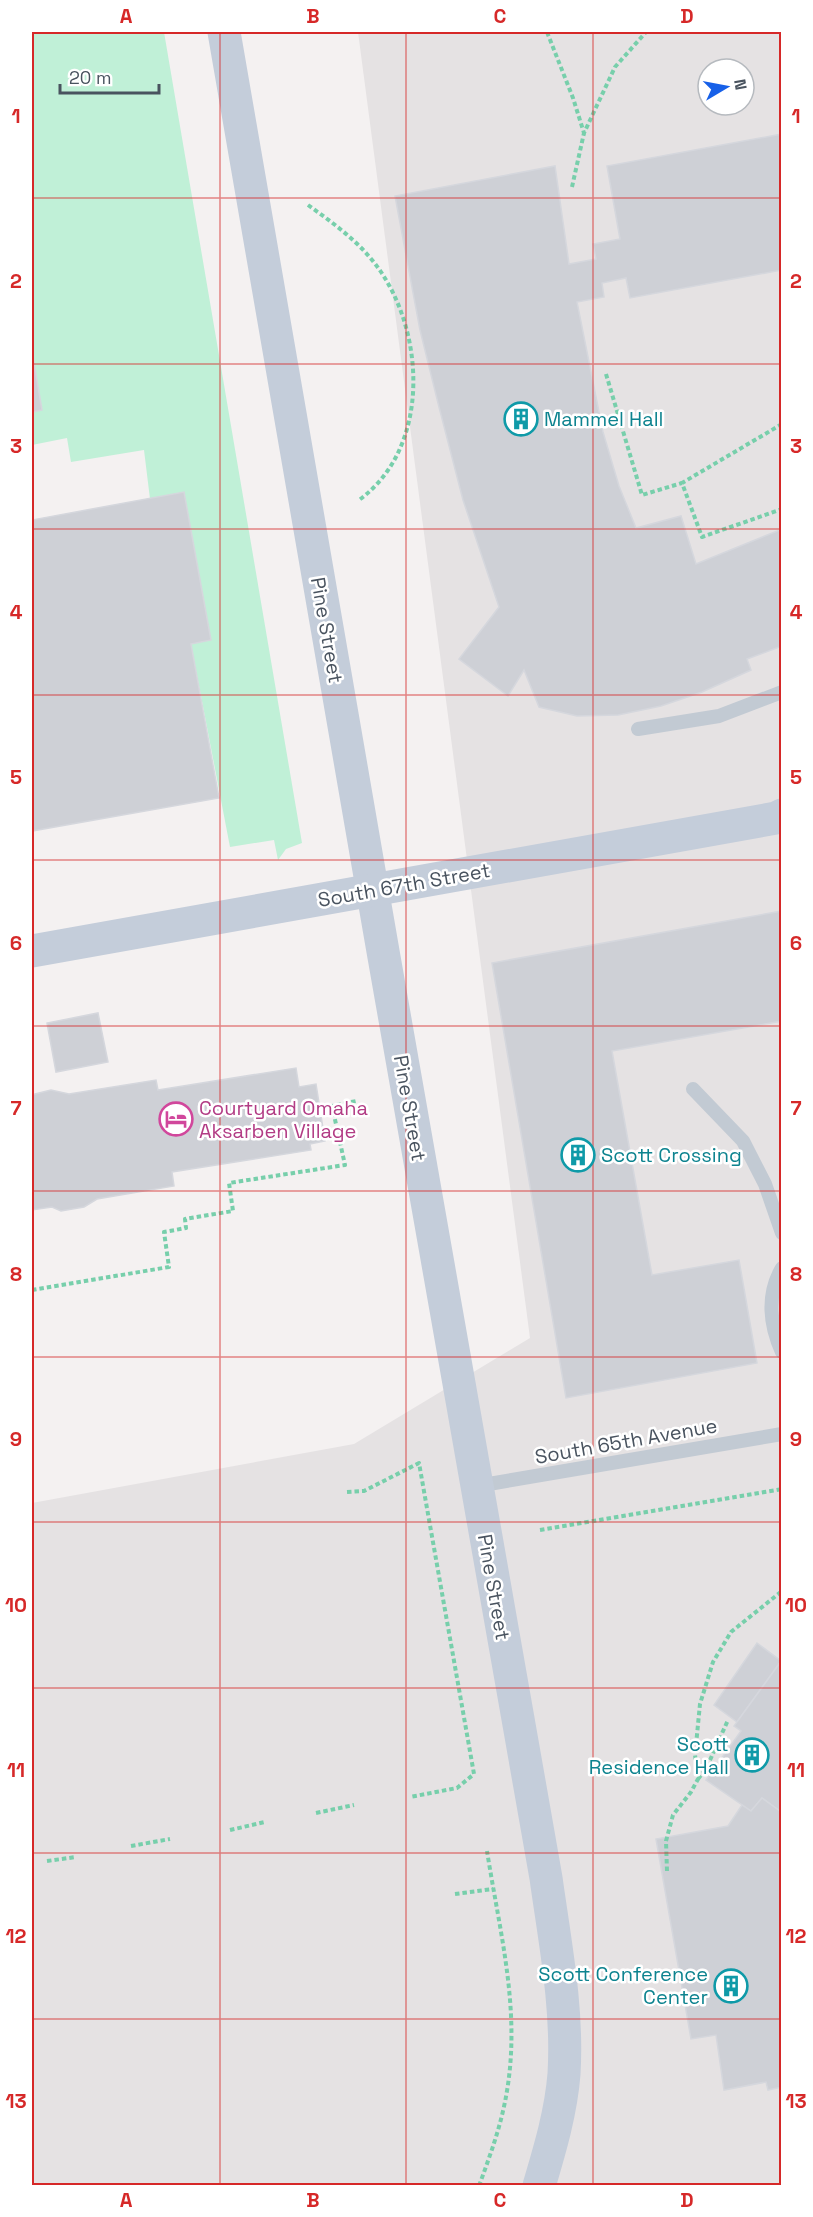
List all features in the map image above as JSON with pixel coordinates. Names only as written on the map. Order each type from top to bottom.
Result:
[{"type":"street","name":"Pine Street","points":[[224,32],[546,1878],[564,2012],[564,2075],[555,2133],[539,2186]]},
{"type":"street","name":"South 67th Street","points":[[32,951],[780,817]]},
{"type":"lane","points":[[638,729],[719,716],[782,692]]},
{"type":"lane","points":[[693,1089],[743,1141],[765,1184],[782,1233]]},
{"type":"lane","points":[[782,1268],[771,1303],[772,1326],[782,1353]]},
{"type":"lane","name":"South 65th Avenue","points":[[477,1486],[782,1434]]},
{"type":"path","points":[[547,32],[584,133]]},
{"type":"path","points":[[572,188],[584,133],[615,67],[646,32]]},
{"type":"path","points":[[308,205],[357,242],[378,267],[396,298],[410,342],[414,383],[410,417],[398,453],[383,478],[374,490],[359,500]]},
{"type":"path","points":[[606,374],[642,495],[681,483],[782,424]]},
{"type":"path","points":[[681,483],[702,537],[782,509]]},
{"type":"path","points":[[32,1290],[169,1267],[164,1232],[186,1228],[185,1220],[233,1211],[230,1183],[345,1165],[332,1106],[356,1101]]},
{"type":"path","points":[[347,1492],[364,1491],[419,1463],[474,1774],[457,1788],[410,1797]]},
{"type":"path","points":[[540,1530],[782,1489]]},
{"type":"path","points":[[698,1779],[695,1755],[700,1704],[712,1662],[731,1632],[782,1591]]},
{"type":"path","points":[[667,1871],[666,1841],[673,1815],[706,1769],[728,1720]]},
{"type":"path","points":[[316,1813],[354,1805]]},
{"type":"path","points":[[230,1830],[265,1822]]},
{"type":"path","points":[[131,1846],[170,1839]]},
{"type":"path","points":[[479,2186],[492,2152],[504,2109],[512,2046],[509,1974],[487,1851]]},
{"type":"path","points":[[47,1861],[76,1857]]},
{"type":"path","points":[[455,1894],[493,1889]]},
{"type":"shaded area","points":[[358,32],[781,32],[781,2185],[32,2186],[32,1503],[354,1444],[530,1338]]},
{"type":"green space","points":[[32,32],[164,32],[302,843],[286,849],[278,860],[274,840],[230,847],[191,644],[211,640],[184,493],[150,499],[144,450],[71,462],[67,438],[32,445],[32,412],[42,409],[32,351]]},
{"type":"building","name":"Mammel Hall","points":[[782,134],[782,270],[630,298],[626,278],[602,283],[604,297],[577,302],[603,432],[619,486],[636,528],[681,516],[696,564],[782,529],[782,646],[747,659],[751,670],[702,692],[661,706],[618,715],[577,716],[539,707],[524,670],[508,696],[459,659],[499,607],[463,500],[439,407],[420,330],[395,196],[555,166],[569,264],[596,259],[593,244],[620,239],[607,166]]},
{"type":"building","points":[[32,351],[42,410],[32,412]]},
{"type":"building","points":[[184,492],[211,640],[191,644],[219,798],[32,831],[32,520]]},
{"type":"building","name":"Scott Crossing","points":[[782,911],[782,1021],[612,1051],[652,1275],[739,1260],[757,1363],[566,1398],[492,963]]},
{"type":"building","points":[[98,1013],[108,1062],[56,1072],[47,1023]]},
{"type":"building","name":"Courtyard Omaha Aksarben Village","points":[[296,1068],[299,1087],[316,1084],[325,1141],[310,1144],[311,1150],[172,1172],[174,1186],[97,1199],[84,1207],[61,1211],[52,1207],[32,1210],[32,1096],[35,1094],[51,1090],[69,1094],[156,1080],[158,1090]]},
{"type":"building","points":[[757,1643],[781,1661],[737,1722],[714,1705]]},
{"type":"building","name":"Scott Residence Hall","points":[[782,1660],[782,1809],[780,1811],[762,1798],[751,1811],[706,1780],[741,1731],[734,1726]]},
{"type":"building","name":"Scott Conference Center","points":[[762,1798],[780,1811],[782,1809],[782,2087],[768,2090],[766,2082],[724,2090],[716,2035],[691,2039],[656,1839],[728,1826],[742,1805],[751,1811]]},
{"type":"place","name":"Mammel Hall","points":[[521,419]]},
{"type":"place","name":"Courtyard Omaha Aksarben Village","points":[[176,1119]]},
{"type":"place","name":"Scott Crossing","points":[[578,1155]]},
{"type":"place","name":"Scott Residence Hall","points":[[752,1755]]},
{"type":"place","name":"Scott Conference Center","points":[[731,1986]]}]
